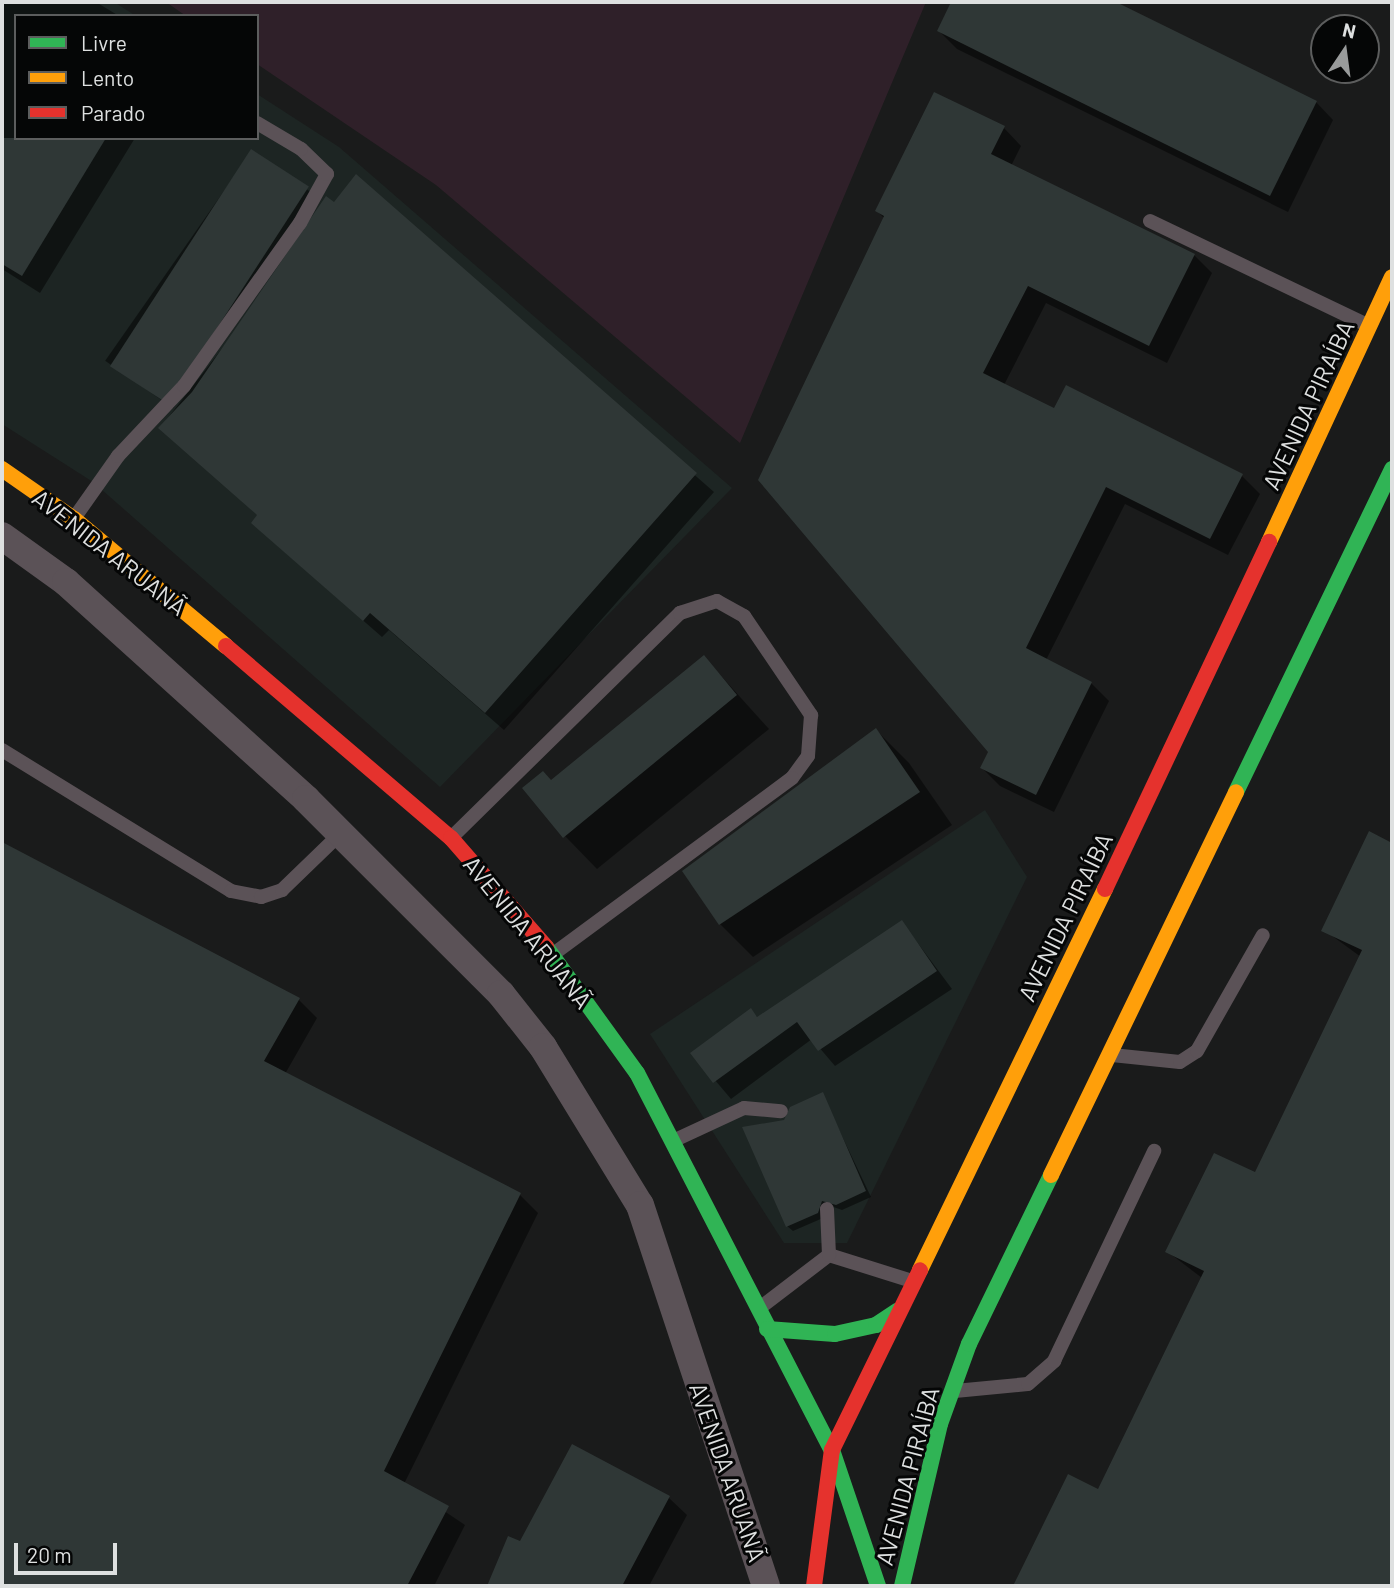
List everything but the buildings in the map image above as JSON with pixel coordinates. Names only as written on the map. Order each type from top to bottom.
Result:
[{"type":"main road","name":"AVENIDA PIRAÍBA","points":[[814,1586],[832,1450],[897,1311],[1165,766],[1392,277]]},
{"type":"main road","name":"AVENIDA ARUANÃ","points":[[2,469],[74,519],[451,838],[553,954],[637,1073],[767,1329],[832,1450],[877,1586]]},
{"type":"main road","name":"AVENIDA PIRAÍBA","points":[[902,1586],[952,1391],[969,1343],[1112,1055],[1392,469]]},
{"type":"main road","points":[[767,1329],[835,1334],[876,1325],[897,1311]]},
{"type":"street","name":"AVENIDA ARUANÃ","points":[[2,536],[66,582],[341,833],[501,995],[589,1112],[640,1205],[766,1586]]},
{"type":"lane","points":[[74,519],[118,456],[184,386],[300,223],[327,174],[301,149],[259,124]]},
{"type":"lane","points":[[1150,221],[1370,326]]},
{"type":"lane","points":[[451,838],[680,612],[717,601],[744,616],[811,715],[808,756],[792,778],[553,954]]},
{"type":"lane","points":[[2,750],[231,891],[261,897],[282,890],[341,833]]},
{"type":"lane","points":[[1112,1055],[1180,1062],[1197,1051],[1263,935]]},
{"type":"lane","points":[[671,1141],[744,1108],[781,1111]]},
{"type":"lane","points":[[952,1391],[1028,1384],[1054,1361],[1154,1150]]},
{"type":"lane","points":[[827,1209],[830,1255]]},
{"type":"lane","points":[[830,1255],[912,1281]]},
{"type":"lane","points":[[757,1309],[830,1255]]},
{"type":"shaded area","points":[[2,2],[114,2],[133,14],[14,14],[14,140],[259,140],[259,95],[339,147],[732,488],[440,787],[93,482],[2,424]]},
{"type":"shaded area","points":[[166,2],[926,2],[740,443],[436,185],[259,65],[259,14],[183,14]]},
{"type":"shaded area","points":[[985,810],[1027,877],[847,1243],[784,1243],[650,1034]]},
{"type":"traffic: fast","points":[[1236,792],[1392,469]]},
{"type":"traffic: fast","points":[[546,947],[637,1073],[832,1450],[878,1586]]},
{"type":"traffic: fast","points":[[902,1586],[940,1424],[969,1344],[1051,1175]]},
{"type":"traffic: fast","points":[[767,1329],[835,1334],[876,1325],[897,1311]]},
{"type":"traffic: slow","points":[[1269,542],[1392,277]]},
{"type":"traffic: slow","points":[[2,469],[74,519],[226,646]]},
{"type":"traffic: slow","points":[[1051,1175],[1236,792]]},
{"type":"traffic: slow","points":[[920,1270],[1105,889]]},
{"type":"traffic: jam","points":[[1105,889],[1269,542]]},
{"type":"traffic: jam","points":[[226,646],[451,838],[546,947]]},
{"type":"traffic: jam","points":[[814,1586],[832,1450],[920,1270]]}]
